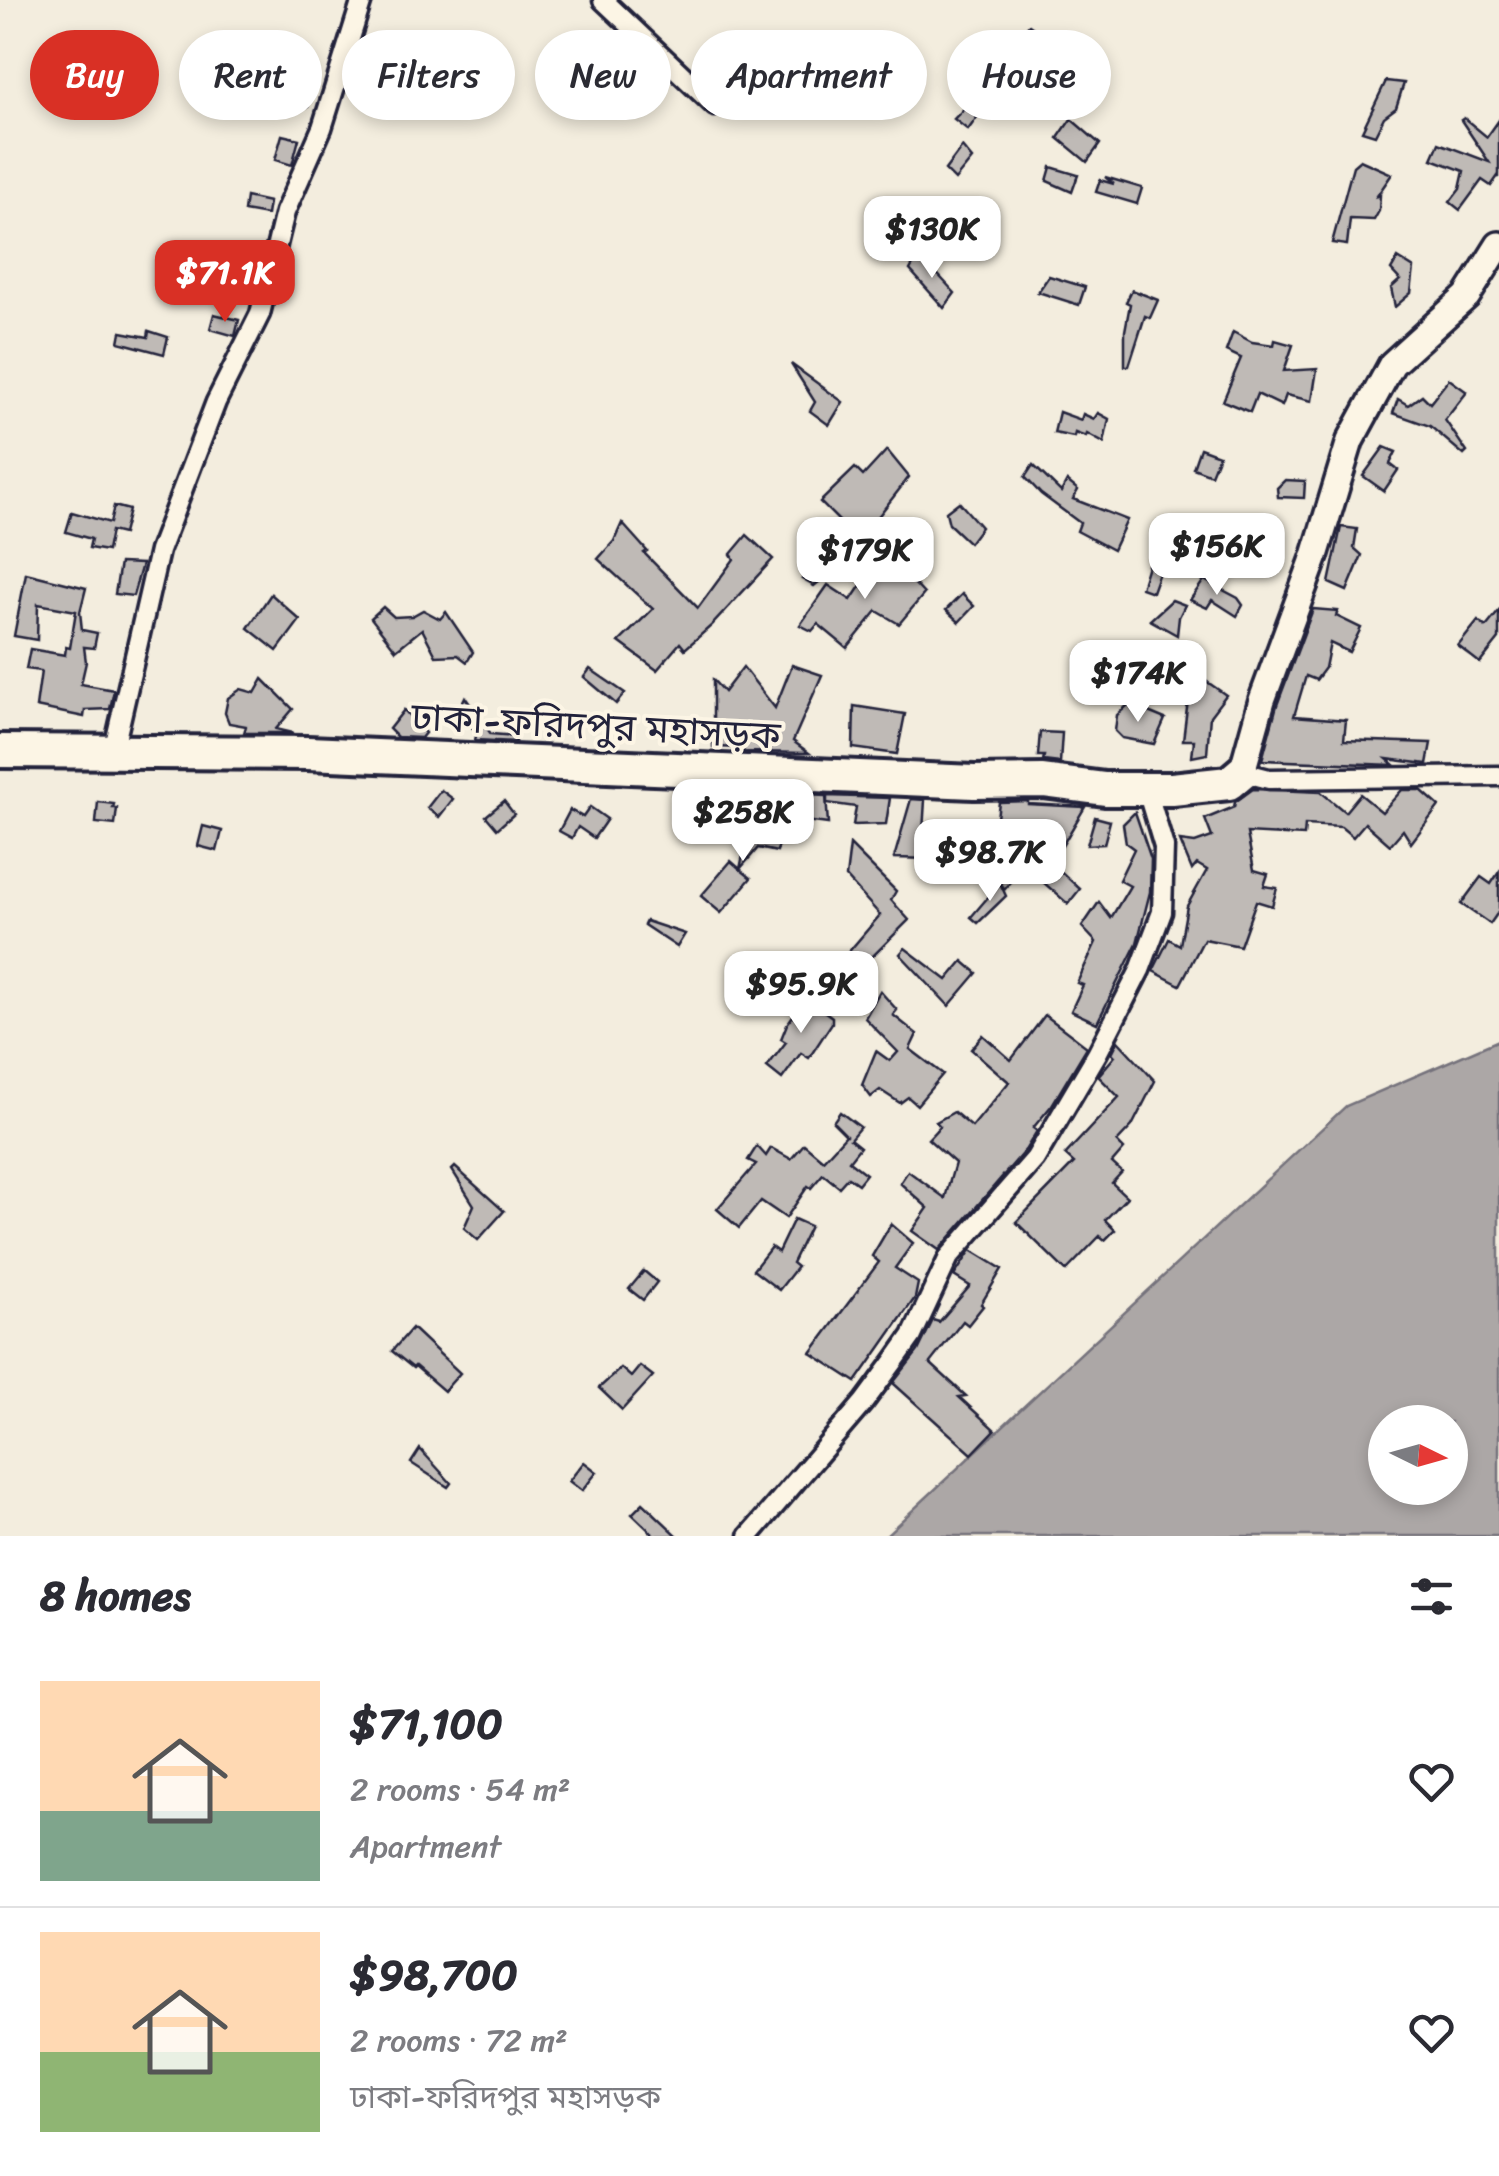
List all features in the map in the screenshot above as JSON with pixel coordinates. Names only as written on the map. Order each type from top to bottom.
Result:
[{"type":"highway","name":"ঢাকা-ফরিদপুর মহাসড়ক","points":[[0,751],[308,753],[974,782],[1043,781],[1106,789],[1230,783],[1242,772]]},
{"type":"street","points":[[113,752],[158,551],[216,402],[260,314],[285,212],[322,128],[362,0]]},
{"type":"street","points":[[603,0],[691,83]]},
{"type":"street","points":[[1467,296],[1499,244]]},
{"type":"street","points":[[1499,267],[1392,364],[1350,441],[1315,556],[1262,700],[1242,772],[1269,779],[1499,776]]},
{"type":"street","points":[[750,1536],[895,1360],[912,1336],[948,1258],[1035,1159],[1097,1054],[1140,970],[1162,912],[1164,847],[1146,786]]},
{"type":"shaded area","points":[[1499,1040],[1499,1536],[885,1536],[1346,1106]]},
{"type":"building","points":[[1386,81],[1404,83],[1396,108],[1384,117],[1375,135],[1362,131]]},
{"type":"building","points":[[1464,118],[1487,137],[1499,120],[1499,178],[1491,186],[1482,180],[1460,210],[1450,202],[1460,189],[1464,171],[1432,159],[1439,143],[1489,162],[1461,120]]},
{"type":"building","points":[[955,120],[975,120],[968,130]]},
{"type":"building","points":[[1072,120],[1100,144],[1087,162],[1058,138]]},
{"type":"building","points":[[282,135],[299,139],[292,165],[275,160]]},
{"type":"building","points":[[962,147],[972,159],[955,180],[945,170]]},
{"type":"building","points":[[1360,160],[1392,174],[1377,196],[1380,195],[1379,211],[1374,220],[1350,219],[1347,245],[1332,243],[1353,166]]},
{"type":"building","points":[[1051,167],[1078,175],[1072,192],[1047,181]]},
{"type":"building","points":[[1105,177],[1142,188],[1137,204],[1096,192],[1100,180],[1114,184]]},
{"type":"building","points":[[246,197],[269,202],[267,215],[244,211]]},
{"type":"building","points":[[919,254],[955,293],[944,308],[910,270]]},
{"type":"building","points":[[1398,258],[1414,268],[1411,293],[1395,307],[1391,288],[1400,280],[1391,270]]},
{"type":"building","points":[[1049,276],[1085,287],[1079,305],[1038,292]]},
{"type":"building","points":[[1132,290],[1158,300],[1150,318],[1145,316],[1129,366],[1125,366],[1130,304],[1126,302]]},
{"type":"building","points":[[214,314],[239,320],[235,336],[210,329]]},
{"type":"building","points":[[149,331],[168,337],[164,354],[119,342],[121,332],[148,337]]},
{"type":"building","points":[[1233,332],[1252,342],[1274,345],[1275,340],[1293,345],[1284,371],[1317,369],[1312,401],[1286,395],[1282,406],[1257,394],[1250,412],[1223,401],[1241,358],[1226,351]]},
{"type":"building","points":[[791,364],[843,402],[829,425],[810,411],[815,402]]},
{"type":"building","points":[[1449,379],[1467,392],[1445,420],[1467,452],[1464,455],[1430,426],[1393,413],[1398,399],[1408,405],[1422,395],[1430,403]]},
{"type":"building","points":[[1059,412],[1081,420],[1083,414],[1094,419],[1098,413],[1109,419],[1104,443],[1087,434],[1086,437],[1075,433],[1074,437],[1054,433]]},
{"type":"building","points":[[1384,447],[1396,452],[1390,464],[1398,470],[1384,491],[1363,476]]},
{"type":"building","points":[[1200,448],[1219,455],[1211,475],[1193,468]]},
{"type":"building","points":[[887,450],[909,477],[859,541],[820,502],[855,468],[863,476]]},
{"type":"building","points":[[1033,465],[1061,492],[1067,481],[1078,490],[1073,499],[1127,520],[1113,550],[1077,531],[1080,523],[1025,477]]},
{"type":"building","points":[[1285,480],[1305,481],[1304,498],[1278,497],[1277,488]]},
{"type":"building","points":[[959,502],[981,527],[969,543],[949,524],[946,512]]},
{"type":"building","points":[[114,506],[129,510],[123,534],[111,531],[107,551],[89,548],[91,539],[66,532],[72,512],[110,523]]},
{"type":"building","points":[[622,523],[647,551],[644,553],[698,608],[747,535],[773,559],[712,625],[685,649],[680,643],[657,670],[619,642],[653,609],[598,559],[614,541]]},
{"type":"building","points":[[1341,527],[1357,529],[1354,548],[1362,555],[1347,591],[1329,583]]},
{"type":"building","points":[[1153,549],[1167,550],[1152,592],[1141,588]]},
{"type":"building","points":[[884,551],[924,594],[899,624],[877,611],[847,648],[818,624],[812,631],[800,625],[828,585],[851,600]]},
{"type":"building","points":[[817,556],[830,573],[814,586],[802,579]]},
{"type":"building","points":[[120,563],[142,564],[133,596],[115,594]]},
{"type":"building","points":[[26,573],[86,588],[80,612],[82,630],[97,633],[94,648],[84,647],[86,662],[81,684],[114,690],[110,709],[85,710],[84,717],[36,707],[41,671],[26,669],[30,649],[65,655],[66,647],[70,648],[76,611],[38,604],[37,640],[14,636]]},
{"type":"building","points":[[1204,580],[1238,598],[1243,605],[1237,616],[1212,600],[1207,608],[1190,600]]},
{"type":"building","points":[[271,594],[300,620],[277,651],[248,628]]},
{"type":"building","points":[[962,594],[974,606],[959,622],[946,610]]},
{"type":"building","points":[[1172,600],[1185,605],[1177,635],[1150,620]]},
{"type":"building","points":[[383,607],[394,617],[412,616],[423,610],[440,619],[446,612],[473,652],[467,662],[458,655],[436,656],[422,629],[396,650],[371,618]]},
{"type":"building","points":[[1313,609],[1338,611],[1336,616],[1361,628],[1349,652],[1330,643],[1325,668],[1316,680],[1306,676],[1294,716],[1346,720],[1344,740],[1431,743],[1427,764],[1387,759],[1394,765],[1262,760],[1277,705]]},
{"type":"building","points":[[1499,611],[1499,639],[1480,663],[1458,646],[1478,621],[1486,627]]},
{"type":"building","points":[[792,665],[822,675],[793,741],[809,753],[743,752],[744,748],[713,747],[713,680],[724,692],[743,667],[775,708]]},
{"type":"building","points":[[590,669],[625,693],[616,704],[584,677]]},
{"type":"building","points":[[1193,672],[1226,695],[1210,716],[1207,754],[1192,757],[1194,740],[1183,740],[1186,689]]},
{"type":"building","points":[[263,679],[293,709],[276,729],[293,733],[244,733],[246,726],[229,723],[225,713],[228,698],[241,689],[255,693]]},
{"type":"building","points":[[465,697],[491,734],[516,736],[516,742],[475,740],[477,732],[457,713]]},
{"type":"building","points":[[1129,704],[1165,719],[1154,744],[1122,738],[1115,731],[1117,715]]},
{"type":"building","points":[[854,706],[905,714],[897,754],[853,748]]},
{"type":"building","points":[[404,710],[425,733],[421,738],[397,737],[389,729]]},
{"type":"building","points":[[1040,732],[1062,733],[1060,763],[1043,761],[1044,756],[1038,756]]},
{"type":"building","points":[[1253,789],[1321,792],[1345,812],[1360,794],[1382,812],[1402,790],[1421,790],[1439,806],[1411,843],[1403,830],[1390,845],[1365,823],[1353,837],[1341,827],[1305,825],[1304,836],[1247,833],[1254,870],[1268,874],[1264,886],[1277,888],[1272,906],[1256,901],[1240,946],[1204,939],[1180,985],[1153,971],[1169,939],[1180,945],[1187,906],[1207,870],[1197,864],[1192,870],[1180,841],[1195,843],[1212,837],[1205,819],[1234,807]]},
{"type":"building","points":[[441,790],[453,799],[439,817],[427,808]]},
{"type":"building","points":[[805,795],[826,796],[828,824],[805,821]]},
{"type":"building","points":[[827,796],[890,798],[886,824],[853,825],[856,807],[827,803]]},
{"type":"building","points":[[911,799],[925,800],[923,832],[936,833],[932,859],[894,858]]},
{"type":"building","points":[[504,801],[514,814],[497,829],[486,816]]},
{"type":"building","points":[[98,802],[117,808],[115,825],[96,823]]},
{"type":"building","points":[[999,802],[1085,807],[1062,846],[1048,837],[1054,824],[997,818]]},
{"type":"building","points":[[590,807],[607,819],[594,838],[578,827],[572,838],[559,831],[570,810],[583,817]]},
{"type":"building","points":[[1135,812],[1151,859],[1150,892],[1137,943],[1097,1023],[1071,1011],[1083,985],[1077,983],[1096,942],[1082,927],[1099,902],[1111,918],[1130,886],[1119,880],[1134,849],[1126,843],[1123,824]]},
{"type":"building","points":[[1095,817],[1110,821],[1104,844],[1087,845]]},
{"type":"building","points":[[751,818],[784,826],[777,852],[758,848],[740,869]]},
{"type":"building","points":[[203,826],[222,831],[217,851],[198,846]]},
{"type":"building","points":[[850,845],[896,891],[891,900],[909,920],[838,991],[828,981],[842,954],[845,956],[880,915],[846,877]]},
{"type":"building","points":[[1008,858],[1022,869],[1005,889],[996,878]]},
{"type":"building","points":[[731,861],[751,878],[721,913],[701,896]]},
{"type":"building","points":[[1057,868],[1080,889],[1068,904],[1044,883]]},
{"type":"building","points":[[1499,872],[1499,911],[1490,924],[1461,904],[1481,877],[1491,884]]},
{"type":"building","points":[[1000,883],[1006,896],[978,923],[971,917]]},
{"type":"building","points":[[646,921],[685,934],[677,947],[644,925]]},
{"type":"building","points":[[905,948],[947,980],[963,961],[977,973],[949,1006],[900,954]]},
{"type":"building","points":[[880,991],[897,1010],[893,1015],[917,1034],[910,1049],[943,1074],[917,1105],[908,1097],[900,1103],[880,1090],[871,1097],[862,1085],[876,1051],[890,1061],[898,1052],[865,1018]]},
{"type":"building","points":[[806,998],[832,1017],[832,1023],[809,1058],[801,1053],[782,1079],[767,1067],[786,1042],[781,1039],[787,1024]]},
{"type":"building","points":[[1045,1015],[1087,1047],[1052,1105],[1033,1128],[1037,1131],[1026,1149],[939,1250],[912,1231],[928,1208],[900,1183],[908,1171],[945,1198],[955,1163],[928,1139],[940,1126],[936,1122],[954,1112],[972,1127],[1009,1082],[971,1049],[983,1035],[1011,1060]]},
{"type":"building","points":[[1118,1041],[1155,1081],[1132,1126],[1117,1142],[1124,1149],[1112,1163],[1122,1172],[1112,1183],[1127,1197],[1105,1220],[1115,1230],[1105,1240],[1100,1236],[1066,1271],[1016,1222],[1074,1163],[1065,1155],[1119,1097],[1098,1076],[1115,1056],[1112,1053]]},
{"type":"building","points":[[840,1112],[860,1127],[850,1139],[860,1147],[849,1161],[866,1174],[858,1184],[848,1177],[839,1187],[823,1174],[811,1188],[808,1186],[786,1218],[761,1201],[739,1228],[717,1209],[756,1164],[748,1160],[757,1146],[766,1156],[771,1148],[791,1159],[804,1144],[823,1160],[846,1135],[833,1122]]},
{"type":"building","points":[[455,1167],[504,1211],[478,1240],[464,1228],[474,1205],[452,1170]]},
{"type":"building","points":[[794,1219],[810,1226],[792,1263],[797,1267],[779,1290],[753,1270],[771,1247],[778,1252]]},
{"type":"building","points":[[891,1224],[913,1243],[895,1268],[918,1283],[915,1298],[856,1382],[811,1353],[879,1262],[872,1256]]},
{"type":"building","points":[[971,1250],[1002,1269],[983,1306],[968,1325],[963,1321],[930,1363],[995,1430],[972,1454],[893,1383],[918,1351],[933,1320],[939,1322],[970,1286],[954,1276]]},
{"type":"building","points":[[644,1271],[657,1282],[643,1300],[629,1289]]},
{"type":"building","points":[[412,1328],[460,1373],[444,1391],[392,1351]]},
{"type":"building","points":[[640,1366],[653,1376],[622,1410],[599,1388],[621,1368],[631,1377]]},
{"type":"building","points":[[420,1449],[451,1483],[448,1487],[411,1463]]},
{"type":"building","points":[[584,1462],[597,1472],[582,1491],[569,1481]]},
{"type":"building","points":[[643,1503],[678,1536],[655,1536],[632,1514]]}]
